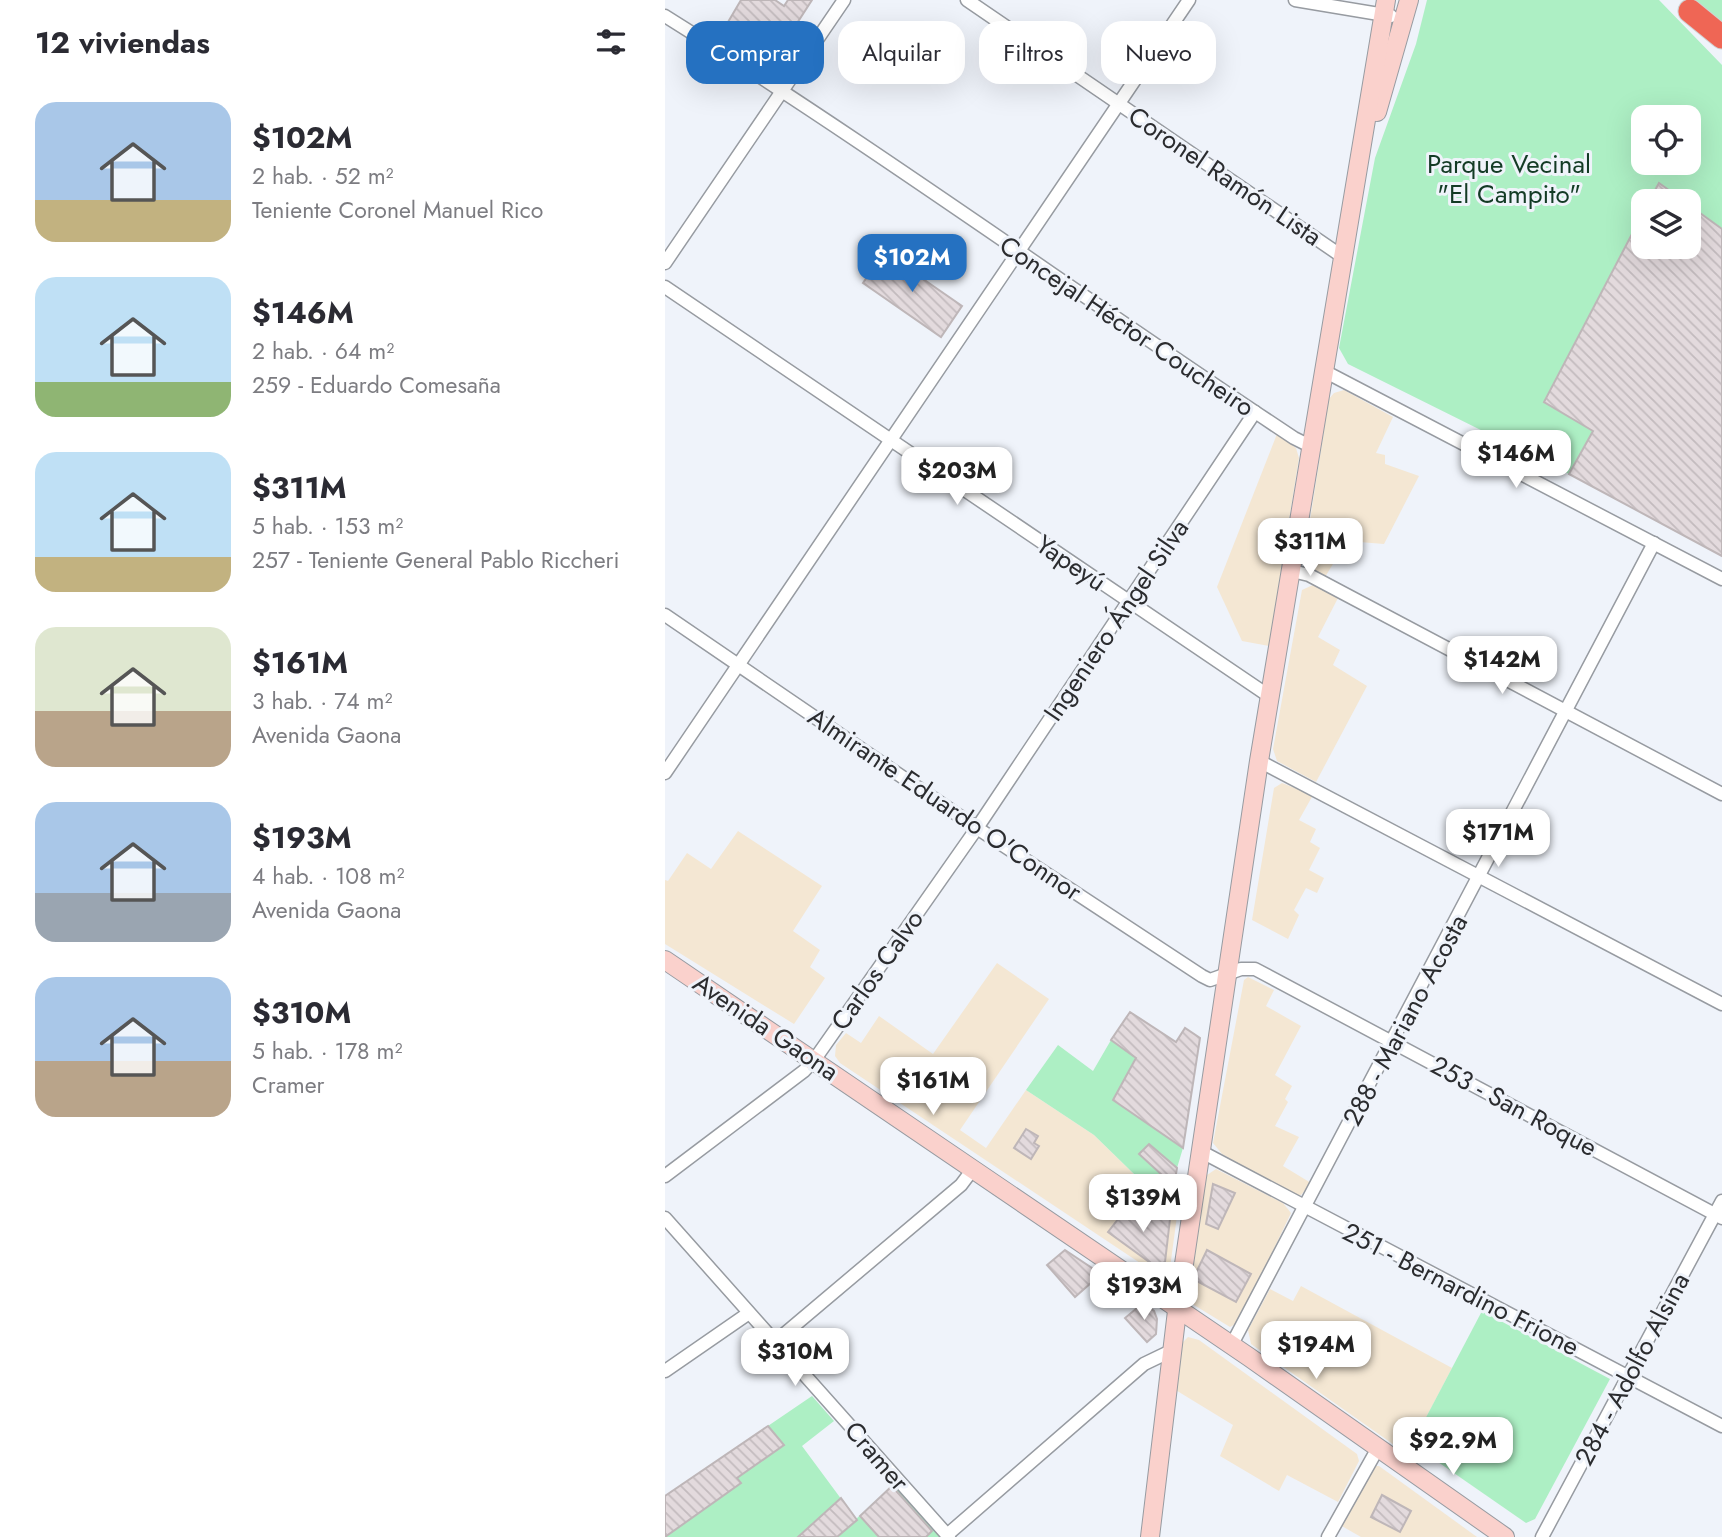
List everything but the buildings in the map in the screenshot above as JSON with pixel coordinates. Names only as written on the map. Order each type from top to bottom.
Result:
[{"type":"highway","points":[[1690,11],[1722,37]]},
{"type":"main road","points":[[1358,176],[1409,0]]},
{"type":"main road","points":[[1151,1537],[1171,1351],[1259,761],[1385,7]]},
{"type":"main road","name":"Avenida Gaona","points":[[665,960],[815,1059],[1505,1537]]},
{"type":"street","points":[[665,262],[844,0]]},
{"type":"street","name":"Coronel Ramón Lista","points":[[967,0],[1343,257]]},
{"type":"street","points":[[665,773],[1189,0]]},
{"type":"street","points":[[1295,0],[1385,7],[1405,19]]},
{"type":"street","name":"Concejal Héctor Coucheiro","points":[[665,16],[783,90],[1017,252],[1255,412],[1312,447]]},
{"type":"street","name":"Yapeyú","points":[[665,287],[1269,696]]},
{"type":"street","points":[[1324,372],[1722,579]]},
{"type":"street","name":"Ingeniero Ángel Silva","points":[[977,828],[1255,412]]},
{"type":"street","name":"288 - Mariano Acosta","points":[[1231,1346],[1394,1042],[1654,543]]},
{"type":"street","points":[[1292,571],[1309,575],[1722,794]]},
{"type":"street","name":"Almirante Eduardo O'Connor","points":[[665,615],[977,828],[1202,976],[1210,980],[1229,974]]},
{"type":"street","points":[[1259,761],[1722,1004]]},
{"type":"street","name":"Carlos Calvo","points":[[665,1176],[815,1059],[977,828]]},
{"type":"street","name":"253 - San Roque","points":[[1229,974],[1241,969],[1255,969],[1718,1217]]},
{"type":"street","name":"251 - Bernardino Frione","points":[[1200,1151],[1304,1209],[1722,1426]]},
{"type":"street","points":[[776,1341],[961,1185],[973,1168]]},
{"type":"street","name":"284 - Adolfo Alsina","points":[[1542,1537],[1628,1376],[1718,1217],[1722,1201]]},
{"type":"street","name":"Cramer","points":[[665,1218],[948,1536]]},
{"type":"street","points":[[665,1371],[749,1313]]},
{"type":"street","points":[[948,1536],[1144,1364],[1171,1351]]},
{"type":"street","points":[[1328,1537],[1378,1448]]},
{"type":"shaded area","points":[[1344,390],[1393,417],[1376,453],[1385,455],[1385,464],[1419,476],[1384,544],[1347,541],[1325,577],[1306,568],[1304,558],[1329,399],[1334,393]]},
{"type":"shaded area","points":[[1277,434],[1296,448],[1299,458],[1269,646],[1242,641],[1217,587]]},
{"type":"shaded area","points":[[1315,584],[1339,596],[1318,637],[1340,650],[1333,665],[1367,686],[1316,782],[1277,761],[1273,749],[1302,590]]},
{"type":"shaded area","points":[[1282,783],[1313,795],[1299,820],[1316,829],[1310,842],[1320,848],[1309,870],[1324,878],[1317,893],[1306,888],[1294,910],[1299,915],[1288,939],[1252,920],[1274,788]]},
{"type":"shaded area","points":[[738,831],[822,886],[793,931],[820,950],[810,967],[825,978],[794,1024],[665,944],[665,880],[668,881],[687,853],[711,869]]},
{"type":"shaded area","points":[[997,963],[1049,999],[960,1130],[986,1148],[1026,1090],[1094,1135],[1177,1216],[1169,1275],[1164,1279],[840,1063],[835,1056],[836,1045],[846,1033],[861,1043],[879,1016],[933,1054]]},
{"type":"shaded area","points":[[1248,977],[1274,990],[1266,1006],[1301,1026],[1275,1075],[1292,1086],[1285,1099],[1288,1102],[1275,1126],[1299,1137],[1283,1166],[1311,1183],[1301,1195],[1295,1196],[1222,1154],[1213,1143],[1244,980]]},
{"type":"shaded area","points":[[1216,1169],[1283,1203],[1291,1213],[1239,1322],[1230,1327],[1194,1305],[1186,1294],[1207,1175]]},
{"type":"shaded area","points":[[1301,1286],[1452,1368],[1407,1454],[1251,1344],[1248,1330],[1270,1289],[1293,1301]]},
{"type":"shaded area","points":[[1188,1337],[1199,1340],[1357,1454],[1359,1461],[1338,1502],[1287,1475],[1279,1491],[1220,1456],[1233,1425],[1174,1389],[1182,1343]]},
{"type":"shaded area","points":[[1374,1466],[1379,1466],[1477,1537],[1361,1537],[1340,1525]]},
{"type":"green space","name":"Parque Vecinal \"El Campito\"","points":[[1427,0],[1659,0],[1722,65],[1722,229],[1701,214],[1701,189],[1667,189],[1659,183],[1656,189],[1631,189],[1631,236],[1544,402],[1593,431],[1569,474],[1348,364],[1339,348],[1375,158],[1416,44]]},
{"type":"green space","points":[[1691,0],[1722,0],[1722,28]]},
{"type":"green space","points":[[1111,1040],[1137,1059],[1113,1100],[1183,1148],[1177,1168],[1139,1154],[1174,1186],[1171,1210],[1094,1135],[1026,1090],[1058,1045],[1093,1071]]},
{"type":"green space","points":[[1482,1311],[1610,1379],[1535,1519],[1526,1523],[1412,1444]]},
{"type":"green space","points":[[812,1396],[834,1421],[802,1446],[856,1519],[894,1484],[941,1537],[665,1537],[665,1496]]}]
